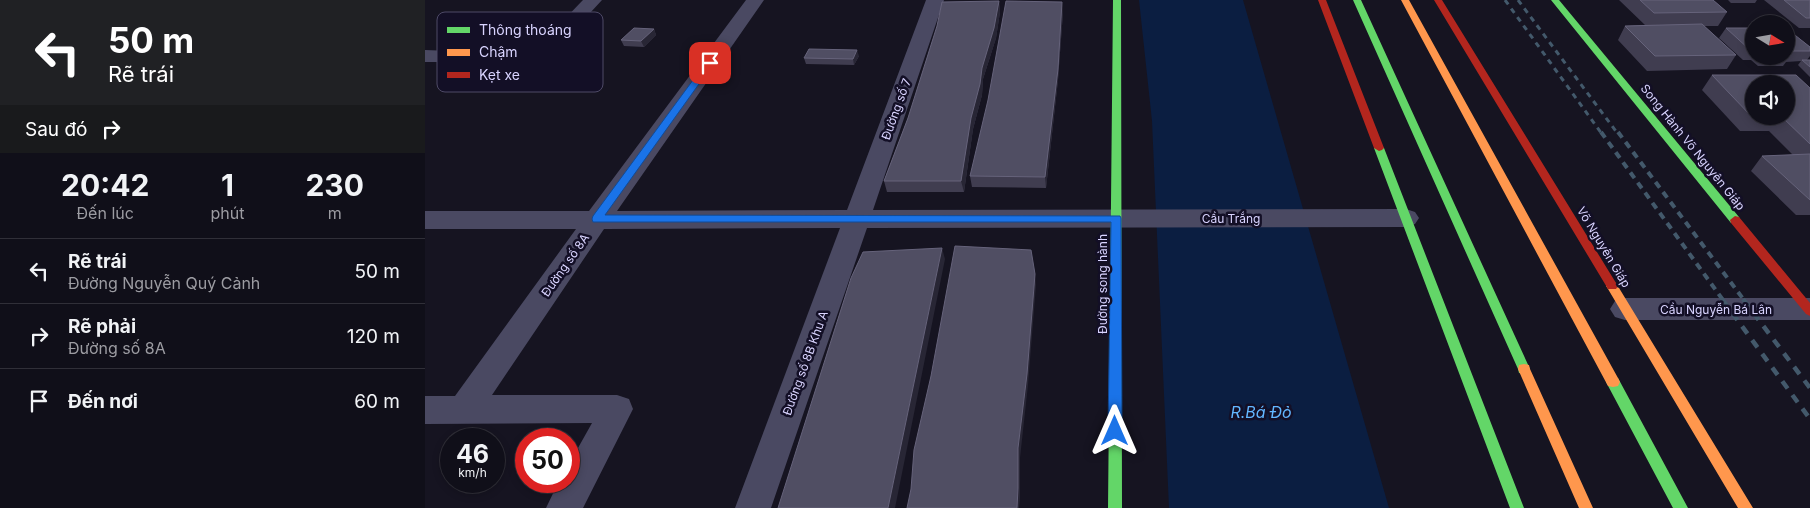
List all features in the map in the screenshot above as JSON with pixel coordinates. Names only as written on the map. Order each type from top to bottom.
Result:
[{"type":"main road","name":"Đường song hành","points":[[1115,508],[1117,0]]},
{"type":"main road","points":[[1322,0],[1517,508]]},
{"type":"main road","points":[[1357,0],[1587,508]]},
{"type":"main road","points":[[1405,0],[1681,508]]},
{"type":"main road","name":"Võ Nguyên Giáp","points":[[1438,0],[1746,508]]},
{"type":"main road","name":"Song Hành Võ Nguyên Giáp","points":[[1555,0],[1809,310]]},
{"type":"street","points":[[581,12],[593,0]]},
{"type":"street","name":"Đường số 8A","points":[[464,410],[597,219],[755,0]]},
{"type":"street","name":"Đường số 7","points":[[856,219],[935,0]]},
{"type":"street","name":"Cầu Trắng","points":[[425,220],[1406,218]]},
{"type":"street","name":"Đường số 8B Khu A","points":[[753,508],[856,219]]},
{"type":"street","name":"Cầu Nguyễn Bá Lân","points":[[1625,309],[1809,310]]},
{"type":"street","points":[[425,410],[617,409],[564,508]]},
{"type":"water","name":"R.Bá Đỏ","points":[[1139,0],[1243,0],[1389,508],[1169,508],[1152,121]]},
{"type":"building","points":[[1640,0],[1713,0],[1727,12],[1654,13]]},
{"type":"building","points":[[1784,0],[1810,0],[1810,18],[1806,18]]},
{"type":"building","points":[[999,1],[971,118],[961,181],[884,181],[908,118],[937,26],[942,2]]},
{"type":"building","points":[[1006,1],[1062,2],[1058,69],[1045,177],[970,176],[988,100]]},
{"type":"building","points":[[1702,24],[1736,55],[1655,56],[1625,26]]},
{"type":"building","points":[[634,28],[654,29],[641,41],[621,40]]},
{"type":"building","points":[[1726,28],[1745,28],[1745,45]]},
{"type":"building","points":[[1795,35],[1810,47],[1810,51],[1795,51]]},
{"type":"building","points":[[809,49],[857,50],[853,59],[804,58]]},
{"type":"building","points":[[1802,60],[1810,60],[1810,67]]},
{"type":"building","points":[[1712,75],[1745,75],[1745,110]]},
{"type":"building","points":[[1795,75],[1810,88],[1810,144],[1790,125],[1795,125]]},
{"type":"building","points":[[1810,154],[1810,200],[1762,156]]},
{"type":"building","points":[[955,246],[1031,250],[1035,274],[1027,374],[1018,448],[1017,508],[907,508],[911,489],[914,450],[931,376]]},
{"type":"building","points":[[942,248],[888,508],[778,508],[851,278],[863,252]]},
{"type":"railway","points":[[1505,0],[1602,134]]},
{"type":"railway","points":[[1518,0],[1618,134]]},
{"type":"railway","points":[[1601,132],[1723,300]]},
{"type":"railway","points":[[1618,132],[1744,300]]},
{"type":"railway","points":[[1722,299],[1810,419]]},
{"type":"railway","points":[[1743,299],[1810,388]]},
{"type":"traffic: fast","points":[[1115,508],[1117,0]]},
{"type":"traffic: fast","points":[[1357,0],[1524,369]]},
{"type":"traffic: fast","points":[[1555,0],[1735,220]]},
{"type":"traffic: fast","points":[[1379,148],[1517,508]]},
{"type":"traffic: fast","points":[[1613,382],[1681,508]]},
{"type":"traffic: slow","points":[[1405,0],[1613,382]]},
{"type":"traffic: slow","points":[[1612,286],[1746,508]]},
{"type":"traffic: slow","points":[[1524,369],[1586,508]]},
{"type":"traffic: jam","points":[[1322,0],[1379,148]]},
{"type":"traffic: jam","points":[[1438,0],[1612,286]]},
{"type":"traffic: jam","points":[[1735,220],[1810,311]]},
{"type":"route","points":[[710,63],[597,219],[1116,218],[1115,431]]}]
